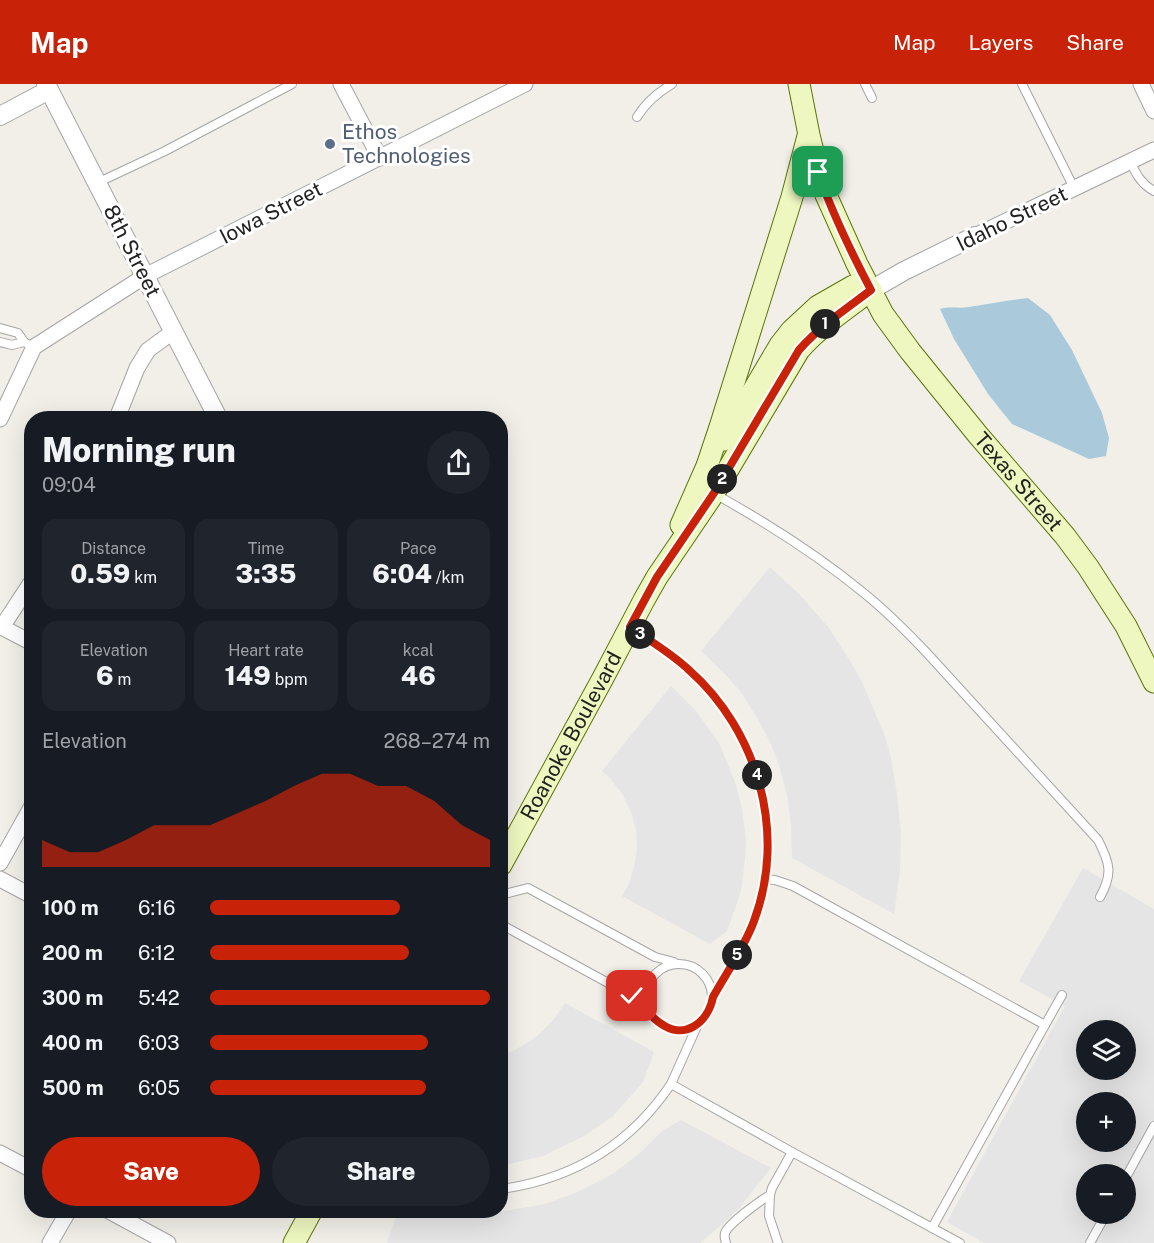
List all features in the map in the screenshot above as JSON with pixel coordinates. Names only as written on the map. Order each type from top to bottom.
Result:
[{"type":"main road","points":[[799,84],[808,135],[826,195],[871,290]]},
{"type":"main road","points":[[707,481],[808,135]]},
{"type":"main road","points":[[707,481],[734,426],[780,345],[791,331],[818,306],[853,286],[871,290]]},
{"type":"main road","points":[[707,481],[811,336],[871,290]]},
{"type":"main road","name":"Texas Street","points":[[871,290],[884,314],[910,351],[978,435],[1065,536],[1088,567],[1126,626],[1154,682]]},
{"type":"main road","name":"Roanoke Boulevard","points":[[508,852],[707,481]]},
{"type":"main road","points":[[294,1243],[308,1218]]},
{"type":"street","points":[[341,84],[380,158]]},
{"type":"street","name":"Iowa Street","points":[[29,345],[146,276],[525,84]]},
{"type":"street","points":[[1141,84],[1154,111]]},
{"type":"street","name":"8th Street","points":[[52,86],[97,183],[214,411]]},
{"type":"street","points":[[0,116],[52,86]]},
{"type":"street","name":"Idaho Street","points":[[871,290],[904,271],[1154,150]]},
{"type":"street","points":[[120,411],[137,368],[148,350],[174,331]]},
{"type":"street","points":[[0,420],[29,345]]},
{"type":"street","points":[[24,592],[1,627],[24,639]]},
{"type":"street","points":[[0,863],[24,820]]},
{"type":"street","points":[[0,879],[24,892]]},
{"type":"street","points":[[0,1153],[24,1166]]},
{"type":"street","points":[[51,1243],[65,1218]]},
{"type":"street","points":[[122,1218],[168,1243]]},
{"type":"lane","points":[[97,183],[165,151],[292,84]]},
{"type":"lane","points":[[638,117],[653,96],[672,84]]},
{"type":"lane","points":[[865,84],[872,98]]},
{"type":"lane","points":[[1022,84],[1074,188]]},
{"type":"lane","points":[[1130,161],[1138,178],[1154,191]]},
{"type":"lane","points":[[0,328],[18,333],[29,345]]},
{"type":"lane","points":[[0,342],[29,345]]},
{"type":"lane","points":[[707,481],[865,594],[926,652],[1098,840],[1104,852],[1108,870],[1106,886],[1100,897]]},
{"type":"lane","points":[[508,928],[632,996],[657,1022],[667,1028],[678,1030],[689,1029],[706,1017],[713,997],[750,931],[760,903],[767,863],[768,838],[764,800],[752,758],[738,730],[719,702],[690,670],[630,627]]},
{"type":"lane","points":[[764,879],[793,885],[1045,1025]]},
{"type":"lane","points":[[508,893],[528,888],[655,957],[689,965],[699,970],[706,977],[713,997]]},
{"type":"lane","points":[[650,1013],[646,1002],[646,991],[650,980],[657,971],[667,965],[678,963]]},
{"type":"lane","points":[[932,1228],[1062,995]]},
{"type":"lane","points":[[508,1188],[531,1184],[574,1169],[619,1142],[653,1108],[671,1084],[698,1024]]},
{"type":"lane","points":[[671,1084],[960,1243]]},
{"type":"lane","points":[[1133,1164],[1154,1126]]},
{"type":"lane","points":[[778,1243],[770,1216],[770,1195],[792,1152]]},
{"type":"lane","points":[[726,1243],[725,1235],[730,1226],[770,1195]]},
{"type":"lane","points":[[1090,1243],[1100,1224]]},
{"type":"shaded area","points":[[770,567],[800,595],[829,628],[862,682],[885,736],[897,794],[901,834],[900,871],[894,914],[792,858],[787,795],[771,744],[740,691],[701,651]]},
{"type":"shaded area","points":[[671,686],[696,711],[720,745],[735,782],[742,809],[746,841],[741,891],[727,931],[710,944],[622,896],[629,884],[634,867],[637,848],[636,829],[623,795],[602,771]]},
{"type":"shaded area","points":[[1083,868],[1154,909],[1154,1243],[984,1243],[947,1222],[1065,1006],[1019,981]]},
{"type":"shaded area","points":[[565,1003],[654,1052],[643,1082],[613,1116],[586,1135],[543,1156],[508,1164],[508,1052],[536,1037],[554,1019]]},
{"type":"shaded area","points":[[681,1120],[771,1168],[739,1208],[700,1243],[387,1243],[396,1218],[508,1218],[508,1210],[545,1204],[575,1193],[614,1173],[641,1152],[663,1130]]},
{"type":"water","points":[[1028,298],[1050,315],[1072,350],[1102,413],[1109,438],[1106,456],[1089,459],[1012,424],[988,394],[954,339],[940,309],[965,308]]},
{"type":"place","name":"Ethos Technologies","points":[[330,144]]},
{"type":"route","points":[[632,996],[657,1022],[667,1028],[689,1029],[698,1024],[711,1008],[713,997],[750,931],[760,903],[767,863],[768,838],[764,800],[752,758],[738,730],[709,690],[678,660],[630,627],[657,577],[714,493],[799,350],[826,323],[871,290],[826,195],[818,172]]}]
